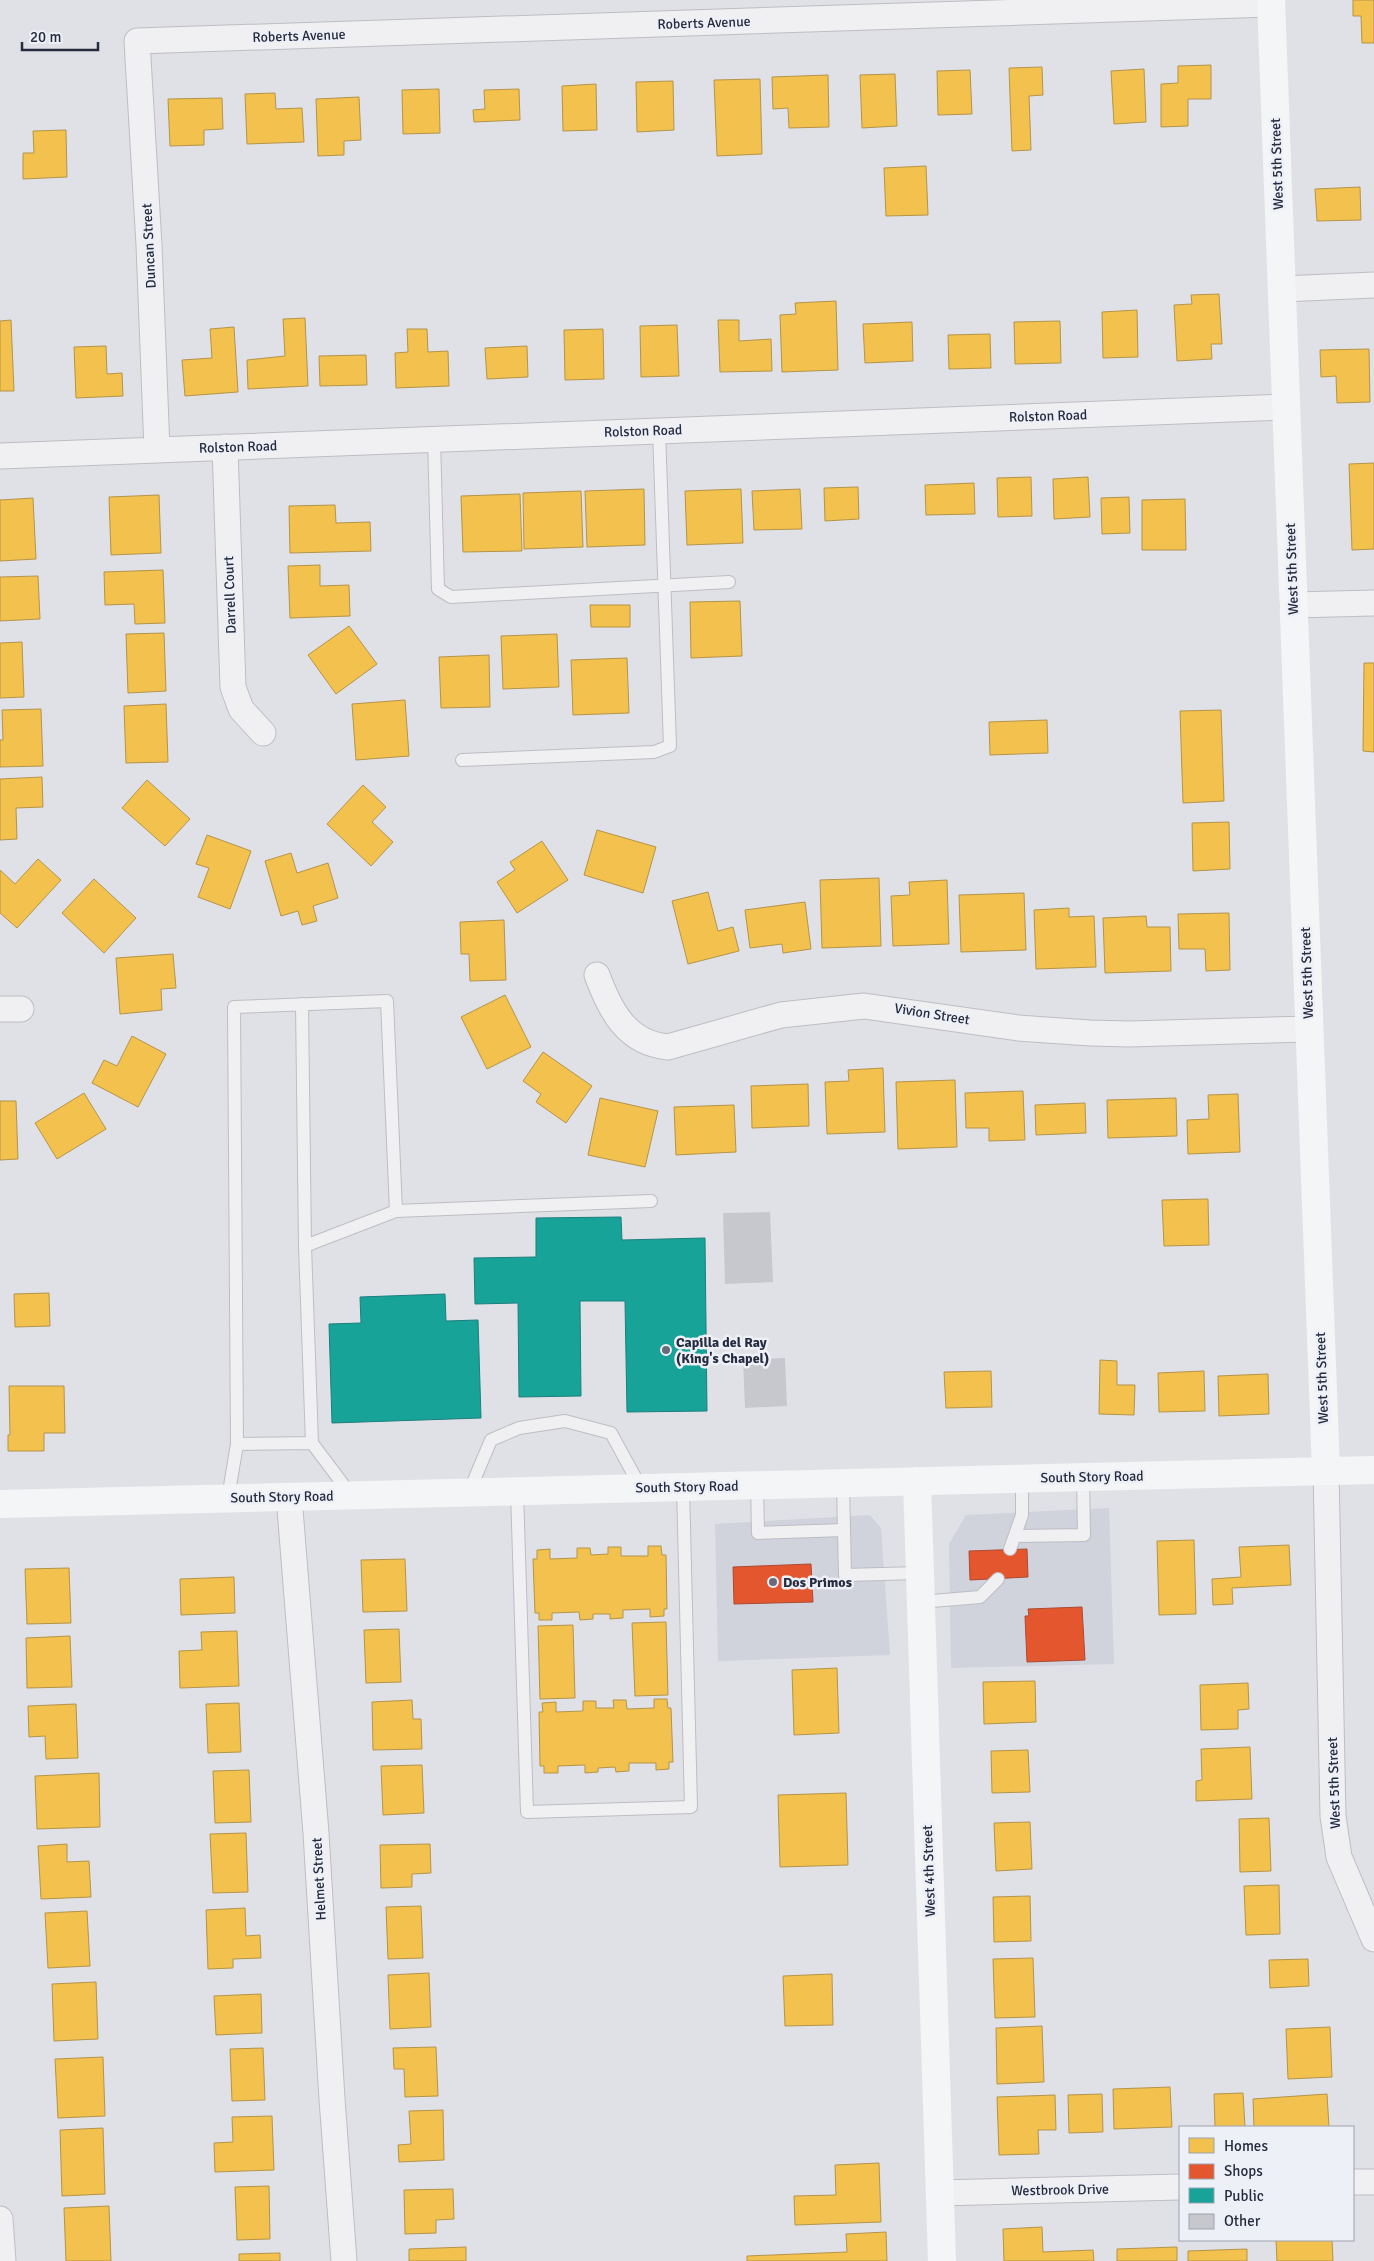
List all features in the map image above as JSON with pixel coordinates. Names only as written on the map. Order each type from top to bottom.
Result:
[{"type":"street","name":"Roberts Avenue","points":[[137,42],[1271,2]]},
{"type":"street","name":"West 5th Street","points":[[1271,2],[1326,1471],[1333,1816],[1339,1857],[1374,1940]]},
{"type":"street","name":"Duncan Street","points":[[137,42],[149,245],[158,450]]},
{"type":"street","points":[[1282,289],[1374,285]]},
{"type":"street","name":"Rolston Road","points":[[0,456],[1286,407]]},
{"type":"street","name":"Darrell Court","points":[[225,447],[233,687],[241,709],[263,733]]},
{"type":"street","points":[[1293,605],[1374,603]]},
{"type":"street","name":"Vivion Street","points":[[597,975],[607,1002],[622,1024],[644,1042],[655,1046],[668,1047],[781,1015],[864,1006],[1018,1028],[1090,1033],[1129,1034],[1309,1029]]},
{"type":"street","name":"South Story Road","points":[[0,1504],[1374,1470]]},
{"type":"street","name":"West 4th Street","points":[[917,1481],[942,2261]]},
{"type":"street","name":"Helmet Street","points":[[289,1497],[316,1832],[344,2261]]},
{"type":"street","points":[[1354,2182],[1374,2182]]},
{"type":"street","name":"Westbrook Drive","points":[[940,2193],[1179,2187]]},
{"type":"street","points":[[0,2219],[3,2261]]},
{"type":"lane","points":[[462,760],[654,752],[670,746],[659,430]]},
{"type":"lane","points":[[434,439],[438,589],[451,597],[729,582]]},
{"type":"lane","points":[[228,1498],[237,1444],[234,1007],[387,1001],[396,1211]]},
{"type":"lane","points":[[302,1004],[305,1246],[312,1443],[351,1495]]},
{"type":"lane","points":[[305,1246],[396,1211],[651,1201]]},
{"type":"lane","points":[[470,1492],[491,1440],[518,1428],[565,1421],[611,1433],[640,1488]]},
{"type":"lane","points":[[237,1444],[312,1443]]},
{"type":"lane","points":[[1014,1536],[1084,1535],[1083,1477]]},
{"type":"lane","points":[[1010,1549],[1022,1515],[1022,1479]]},
{"type":"lane","points":[[843,1483],[845,1575],[920,1573]]},
{"type":"lane","points":[[756,1485],[758,1532],[844,1530]]},
{"type":"lane","points":[[517,1491],[527,1812],[537,1812],[691,1807],[683,1487]]},
{"type":"lane","points":[[920,1602],[980,1597],[998,1578]]},
{"type":"shaded area","points":[[1109,1508],[1114,1664],[951,1668],[949,1544],[966,1515]]},
{"type":"shaded area","points":[[870,1515],[881,1528],[890,1655],[718,1661],[715,1524]]},
{"type":"building: Homes","points":[[1353,0],[1374,0],[1374,43],[1362,43],[1361,16],[1353,16]]},
{"type":"building: Homes","points":[[1211,65],[1211,99],[1188,99],[1188,126],[1161,127],[1161,84],[1178,83],[1178,66]]},
{"type":"building: Homes","points":[[1042,67],[1043,95],[1029,96],[1031,150],[1012,151],[1009,68]]},
{"type":"building: Homes","points":[[1144,69],[1146,122],[1114,124],[1111,71]]},
{"type":"building: Homes","points":[[970,70],[972,114],[938,115],[937,71]]},
{"type":"building: Homes","points":[[895,74],[897,126],[862,128],[860,75]]},
{"type":"building: Homes","points":[[828,75],[829,127],[789,128],[788,108],[773,109],[772,77]]},
{"type":"building: Homes","points":[[760,79],[762,154],[717,156],[714,80]]},
{"type":"building: Homes","points":[[673,81],[674,130],[637,132],[636,82]]},
{"type":"building: Homes","points":[[596,84],[597,130],[563,131],[562,86]]},
{"type":"building: Homes","points":[[439,89],[440,133],[403,134],[402,90]]},
{"type":"building: Homes","points":[[519,89],[520,120],[474,122],[473,110],[485,109],[484,90]]},
{"type":"building: Homes","points":[[275,93],[276,109],[302,108],[304,142],[247,144],[245,94]]},
{"type":"building: Homes","points":[[359,97],[361,140],[344,141],[344,155],[318,156],[316,99]]},
{"type":"building: Homes","points":[[222,98],[223,129],[204,130],[204,145],[170,146],[168,99]]},
{"type":"building: Homes","points":[[66,130],[67,177],[23,179],[23,153],[34,153],[33,131]]},
{"type":"building: Homes","points":[[926,166],[928,215],[886,216],[884,168]]},
{"type":"building: Homes","points":[[1360,187],[1361,220],[1317,221],[1315,189]]},
{"type":"building: Homes","points":[[1219,294],[1222,344],[1211,344],[1212,359],[1177,361],[1174,305],[1192,304],[1191,295]]},
{"type":"building: Homes","points":[[836,301],[838,370],[782,372],[780,315],[796,314],[795,303]]},
{"type":"building: Homes","points":[[1137,310],[1138,357],[1103,358],[1102,312]]},
{"type":"building: Homes","points":[[305,318],[308,386],[248,389],[247,360],[285,356],[283,319]]},
{"type":"building: Homes","points":[[11,320],[14,391],[0,391],[0,321]]},
{"type":"building: Homes","points":[[718,320],[739,320],[739,341],[771,339],[772,371],[720,372]]},
{"type":"building: Homes","points":[[1060,321],[1061,363],[1015,364],[1014,322]]},
{"type":"building: Homes","points":[[912,322],[913,361],[865,363],[863,324]]},
{"type":"building: Homes","points":[[677,325],[679,376],[641,377],[640,326]]},
{"type":"building: Homes","points":[[234,327],[238,392],[185,396],[182,360],[212,358],[210,329]]},
{"type":"building: Homes","points":[[407,329],[427,329],[428,352],[448,351],[449,386],[396,388],[395,353],[408,352]]},
{"type":"building: Homes","points":[[603,329],[604,379],[565,380],[564,330]]},
{"type":"building: Homes","points":[[990,334],[991,368],[949,369],[948,335]]},
{"type":"building: Homes","points":[[106,346],[107,374],[122,373],[123,396],[76,398],[74,347]]},
{"type":"building: Homes","points":[[527,346],[528,377],[487,379],[485,348]]},
{"type":"building: Homes","points":[[1369,349],[1370,402],[1337,403],[1336,376],[1321,377],[1320,350]]},
{"type":"building: Homes","points":[[366,355],[367,385],[320,386],[319,356]]},
{"type":"building: Homes","points":[[1374,463],[1374,549],[1352,550],[1349,464]]},
{"type":"building: Homes","points":[[1031,477],[1032,516],[998,517],[997,478]]},
{"type":"building: Homes","points":[[1088,477],[1090,517],[1054,519],[1053,479]]},
{"type":"building: Homes","points":[[974,483],[975,514],[926,515],[925,485]]},
{"type":"building: Homes","points":[[858,487],[859,519],[825,521],[824,488]]},
{"type":"building: Homes","points":[[644,489],[645,545],[587,547],[585,491]]},
{"type":"building: Homes","points":[[741,489],[743,543],[687,545],[685,491]]},
{"type":"building: Homes","points":[[800,489],[802,529],[754,530],[752,491]]},
{"type":"building: Homes","points":[[581,491],[583,547],[524,549],[523,493]]},
{"type":"building: Homes","points":[[520,494],[522,551],[463,552],[461,496]]},
{"type":"building: Homes","points":[[159,495],[161,553],[111,555],[109,497]]},
{"type":"building: Homes","points":[[1129,497],[1130,533],[1102,534],[1101,498]]},
{"type":"building: Homes","points":[[33,498],[36,559],[0,561],[0,500]]},
{"type":"building: Homes","points":[[1185,499],[1186,550],[1142,550],[1142,500]]},
{"type":"building: Homes","points":[[335,505],[336,523],[370,522],[371,551],[290,553],[289,506]]},
{"type":"building: Homes","points":[[320,565],[320,586],[349,585],[350,616],[290,618],[288,566]]},
{"type":"building: Homes","points":[[163,570],[165,623],[135,624],[134,604],[105,605],[104,572]]},
{"type":"building: Homes","points":[[38,576],[40,619],[0,621],[0,577]]},
{"type":"building: Homes","points":[[740,601],[742,656],[691,658],[690,602]]},
{"type":"building: Homes","points":[[590,605],[630,605],[630,627],[591,627]]},
{"type":"building: Homes","points":[[349,626],[377,664],[336,694],[308,655]]},
{"type":"building: Homes","points":[[164,633],[166,691],[128,693],[126,634]]},
{"type":"building: Homes","points":[[557,634],[559,687],[503,689],[501,636]]},
{"type":"building: Homes","points":[[22,642],[24,697],[0,698],[0,643]]},
{"type":"building: Homes","points":[[489,655],[490,707],[441,708],[439,657]]},
{"type":"building: Homes","points":[[627,658],[629,713],[573,715],[571,660]]},
{"type":"building: Homes","points":[[1364,663],[1374,663],[1374,752],[1363,751]]},
{"type":"building: Homes","points":[[405,700],[409,756],[356,760],[352,704]]},
{"type":"building: Homes","points":[[166,704],[168,762],[126,763],[124,706]]},
{"type":"building: Homes","points":[[41,709],[43,766],[0,767],[0,740],[3,740],[2,710]]},
{"type":"building: Homes","points":[[1221,710],[1224,801],[1183,803],[1180,711]]},
{"type":"building: Homes","points":[[1047,720],[1048,753],[990,755],[989,722]]},
{"type":"building: Homes","points":[[42,777],[43,807],[16,808],[17,839],[0,840],[0,779]]},
{"type":"building: Homes","points":[[147,780],[190,819],[165,846],[122,808]]},
{"type":"building: Homes","points":[[363,785],[386,807],[372,822],[393,842],[371,866],[327,824]]},
{"type":"building: Homes","points":[[1229,822],[1230,869],[1193,871],[1192,823]]},
{"type":"building: Homes","points":[[597,830],[656,847],[643,893],[584,875]]},
{"type":"building: Homes","points":[[207,835],[251,851],[230,909],[198,897],[209,868],[196,864]]},
{"type":"building: Homes","points":[[542,841],[568,880],[517,913],[497,882],[515,870],[510,862]]},
{"type":"building: Homes","points":[[291,853],[297,873],[328,863],[338,898],[313,906],[317,921],[302,925],[298,911],[281,916],[265,861]]},
{"type":"building: Homes","points":[[38,859],[61,880],[17,928],[0,913],[0,870],[15,884]]},
{"type":"building: Homes","points":[[879,878],[881,946],[822,948],[820,880]]},
{"type":"building: Homes","points":[[94,879],[136,918],[104,953],[62,913]]},
{"type":"building: Homes","points":[[947,880],[949,944],[893,946],[891,896],[910,895],[909,882]]},
{"type":"building: Homes","points":[[708,892],[718,931],[733,927],[739,951],[688,964],[672,901]]},
{"type":"building: Homes","points":[[1024,893],[1026,950],[961,952],[959,895]]},
{"type":"building: Homes","points":[[805,902],[811,949],[783,953],[782,944],[750,948],[745,910]]},
{"type":"building: Homes","points":[[1069,908],[1069,917],[1094,916],[1096,967],[1036,969],[1034,910]]},
{"type":"building: Homes","points":[[1229,913],[1230,970],[1206,971],[1205,949],[1179,949],[1178,914]]},
{"type":"building: Homes","points":[[1146,916],[1147,927],[1170,927],[1171,971],[1105,973],[1103,918]]},
{"type":"building: Homes","points":[[504,920],[506,980],[470,981],[469,954],[461,954],[460,922]]},
{"type":"building: Homes","points":[[173,954],[176,988],[161,989],[162,1010],[120,1014],[116,958]]},
{"type":"building: Homes","points":[[505,995],[531,1047],[487,1069],[461,1017]]},
{"type":"building: Homes","points":[[132,1036],[166,1054],[138,1107],[92,1083],[104,1060],[117,1066]]},
{"type":"building: Homes","points":[[543,1052],[592,1086],[566,1123],[536,1102],[541,1094],[523,1081]]},
{"type":"building: Homes","points":[[883,1068],[885,1132],[827,1134],[825,1082],[849,1081],[848,1070]]},
{"type":"building: Homes","points":[[955,1080],[957,1147],[898,1149],[896,1082]]},
{"type":"building: Homes","points":[[808,1084],[809,1126],[752,1128],[751,1086]]},
{"type":"building: Homes","points":[[1023,1091],[1025,1140],[989,1141],[989,1128],[966,1128],[965,1093]]},
{"type":"building: Homes","points":[[84,1093],[106,1129],[57,1159],[35,1123]]},
{"type":"building: Homes","points":[[1238,1094],[1240,1152],[1188,1154],[1187,1120],[1209,1119],[1208,1095]]},
{"type":"building: Homes","points":[[600,1098],[658,1111],[645,1167],[588,1155]]},
{"type":"building: Homes","points":[[1176,1098],[1177,1136],[1108,1138],[1107,1100]]},
{"type":"building: Homes","points":[[0,1101],[16,1101],[18,1159],[0,1160]]},
{"type":"building: Homes","points":[[1085,1103],[1086,1133],[1036,1135],[1035,1105]]},
{"type":"building: Homes","points":[[734,1105],[736,1152],[676,1155],[674,1107]]},
{"type":"building: Homes","points":[[1208,1199],[1209,1245],[1164,1246],[1162,1200]]},
{"type":"building: Homes","points":[[49,1293],[50,1326],[15,1327],[14,1294]]},
{"type":"building: Homes","points":[[1100,1360],[1117,1361],[1117,1385],[1135,1385],[1134,1415],[1099,1414]]},
{"type":"building: Homes","points":[[991,1371],[992,1407],[946,1408],[944,1372]]},
{"type":"building: Homes","points":[[1204,1371],[1205,1411],[1159,1412],[1158,1373]]},
{"type":"building: Homes","points":[[1268,1374],[1269,1414],[1219,1416],[1218,1376]]},
{"type":"building: Homes","points":[[9,1386],[64,1386],[65,1433],[44,1433],[44,1451],[8,1451],[8,1435],[10,1435]]},
{"type":"building: Homes","points":[[1194,1540],[1196,1614],[1159,1615],[1157,1541]]},
{"type":"building: Homes","points":[[1289,1545],[1291,1585],[1232,1588],[1233,1604],[1213,1605],[1212,1579],[1241,1577],[1239,1547]]},
{"type":"building: Homes","points":[[648,1546],[661,1546],[662,1555],[666,1555],[667,1609],[664,1609],[664,1616],[650,1617],[650,1609],[623,1610],[623,1618],[610,1619],[610,1614],[593,1614],[593,1619],[580,1620],[579,1612],[552,1613],[552,1620],[539,1620],[539,1613],[535,1613],[533,1559],[537,1559],[537,1550],[550,1549],[550,1559],[577,1558],[577,1548],[590,1548],[591,1555],[608,1554],[608,1547],[621,1547],[621,1556],[648,1556]]},
{"type":"building: Homes","points":[[405,1559],[407,1611],[363,1612],[361,1560]]},
{"type":"building: Homes","points":[[69,1568],[71,1623],[27,1624],[25,1569]]},
{"type":"building: Homes","points":[[234,1577],[235,1613],[181,1615],[180,1579]]},
{"type":"building: Homes","points":[[666,1622],[668,1695],[635,1696],[632,1623]]},
{"type":"building: Homes","points":[[573,1625],[575,1698],[540,1699],[538,1626]]},
{"type":"building: Homes","points":[[399,1629],[401,1682],[366,1683],[364,1630]]},
{"type":"building: Homes","points":[[237,1631],[239,1686],[180,1688],[179,1651],[202,1650],[201,1632]]},
{"type":"building: Homes","points":[[70,1636],[72,1687],[27,1688],[26,1638]]},
{"type":"building: Homes","points":[[837,1668],[839,1733],[794,1735],[792,1670]]},
{"type":"building: Homes","points":[[1035,1681],[1036,1722],[984,1724],[983,1682]]},
{"type":"building: Homes","points":[[1248,1683],[1249,1709],[1238,1710],[1238,1729],[1201,1730],[1200,1685]]},
{"type":"building: Homes","points":[[654,1699],[667,1699],[668,1708],[671,1708],[673,1762],[669,1762],[669,1769],[656,1770],[656,1763],[629,1763],[629,1771],[616,1772],[615,1767],[598,1768],[598,1772],[585,1773],[585,1765],[558,1766],[558,1773],[544,1773],[544,1766],[540,1766],[539,1712],[543,1712],[542,1703],[556,1702],[556,1712],[583,1711],[583,1701],[596,1701],[596,1708],[614,1708],[613,1700],[626,1700],[627,1709],[654,1708]]},
{"type":"building: Homes","points":[[412,1700],[413,1719],[421,1719],[422,1749],[373,1750],[372,1702]]},
{"type":"building: Homes","points":[[239,1703],[241,1752],[208,1753],[206,1704]]},
{"type":"building: Homes","points":[[76,1704],[78,1758],[46,1759],[45,1736],[29,1737],[28,1706]]},
{"type":"building: Homes","points":[[1250,1747],[1252,1799],[1196,1801],[1196,1781],[1202,1780],[1201,1749]]},
{"type":"building: Homes","points":[[1028,1750],[1030,1792],[992,1793],[991,1751]]},
{"type":"building: Homes","points":[[422,1765],[424,1813],[383,1815],[381,1766]]},
{"type":"building: Homes","points":[[249,1770],[251,1822],[215,1823],[213,1771]]},
{"type":"building: Homes","points":[[99,1773],[100,1827],[37,1829],[35,1776]]},
{"type":"building: Homes","points":[[846,1793],[848,1865],[780,1867],[778,1795]]},
{"type":"building: Homes","points":[[1269,1818],[1271,1871],[1240,1872],[1239,1819]]},
{"type":"building: Homes","points":[[1030,1822],[1032,1869],[996,1871],[994,1823]]},
{"type":"building: Homes","points":[[246,1833],[248,1892],[213,1893],[210,1834]]},
{"type":"building: Homes","points":[[67,1844],[67,1862],[89,1861],[91,1897],[41,1899],[38,1846]]},
{"type":"building: Homes","points":[[430,1844],[431,1873],[412,1874],[412,1887],[381,1888],[380,1845]]},
{"type":"building: Homes","points":[[1279,1885],[1280,1934],[1246,1935],[1244,1886]]},
{"type":"building: Homes","points":[[1030,1896],[1031,1941],[994,1942],[993,1897]]},
{"type":"building: Homes","points":[[421,1906],[423,1958],[388,1959],[386,1907]]},
{"type":"building: Homes","points":[[245,1908],[246,1936],[260,1935],[261,1958],[233,1959],[233,1968],[208,1969],[206,1910]]},
{"type":"building: Homes","points":[[87,1911],[90,1966],[48,1968],[45,1913]]},
{"type":"building: Homes","points":[[1033,1958],[1035,2017],[995,2018],[993,1959]]},
{"type":"building: Homes","points":[[1308,1959],[1309,1986],[1270,1988],[1269,1960]]},
{"type":"building: Homes","points":[[429,1973],[431,2027],[390,2029],[388,1975]]},
{"type":"building: Homes","points":[[832,1974],[833,2025],[785,2026],[783,1976]]},
{"type":"building: Homes","points":[[96,1982],[98,2039],[54,2041],[52,1984]]},
{"type":"building: Homes","points":[[261,1994],[262,2033],[216,2035],[214,1996]]},
{"type":"building: Homes","points":[[1042,2026],[1044,2082],[997,2084],[996,2028]]},
{"type":"building: Homes","points":[[1330,2027],[1332,2077],[1288,2079],[1286,2029]]},
{"type":"building: Homes","points":[[436,2047],[438,2096],[405,2097],[404,2069],[394,2069],[393,2048]]},
{"type":"building: Homes","points":[[263,2048],[265,2100],[232,2101],[230,2049]]},
{"type":"building: Homes","points":[[103,2057],[105,2116],[58,2118],[55,2059]]},
{"type":"building: Homes","points":[[1170,2087],[1172,2127],[1114,2129],[1113,2089]]},
{"type":"building: Homes","points":[[1243,2093],[1245,2126],[1215,2126],[1214,2094]]},
{"type":"building: Homes","points":[[1102,2094],[1103,2132],[1069,2133],[1068,2095]]},
{"type":"building: Homes","points":[[1327,2094],[1329,2126],[1254,2126],[1253,2099]]},
{"type":"building: Homes","points":[[1055,2095],[1056,2130],[1038,2130],[1039,2154],[999,2155],[997,2097]]},
{"type":"building: Homes","points":[[443,2110],[444,2160],[399,2162],[398,2145],[411,2144],[409,2111]]},
{"type":"building: Homes","points":[[272,2116],[274,2170],[215,2172],[214,2143],[233,2142],[232,2117]]},
{"type":"building: Homes","points":[[103,2128],[105,2194],[62,2196],[60,2130]]},
{"type":"building: Homes","points":[[879,2163],[881,2222],[795,2225],[794,2196],[836,2195],[835,2165]]},
{"type":"building: Homes","points":[[269,2186],[270,2239],[237,2240],[235,2187]]},
{"type":"building: Homes","points":[[453,2189],[454,2219],[436,2220],[436,2233],[405,2234],[404,2190]]},
{"type":"building: Homes","points":[[109,2206],[111,2261],[66,2261],[64,2208]]},
{"type":"building: Homes","points":[[1042,2227],[1043,2252],[1093,2250],[1094,2261],[1004,2261],[1003,2229]]},
{"type":"building: Homes","points":[[886,2232],[887,2261],[747,2261],[747,2256],[847,2252],[846,2234]]},
{"type":"building: Homes","points":[[1276,2241],[1332,2241],[1333,2261],[1277,2261]]},
{"type":"building: Homes","points":[[466,2247],[466,2261],[409,2261],[409,2249]]},
{"type":"building: Homes","points":[[1177,2247],[1177,2261],[1117,2261],[1117,2249]]},
{"type":"building: Homes","points":[[1247,2249],[1247,2261],[1188,2261],[1188,2251]]},
{"type":"building: Homes","points":[[280,2253],[280,2261],[239,2261],[239,2254]]},
{"type":"building: Shops","points":[[1027,1549],[1028,1577],[970,1580],[969,1551]]},
{"type":"building: Shops","points":[[811,1564],[813,1602],[734,1604],[733,1567]]},
{"type":"building: Shops","points":[[1082,1607],[1085,1660],[1027,1662],[1025,1616],[1029,1616],[1028,1609]]},
{"type":"building: Public","name":"Capilla del Ray (King's Chapel)","points":[[621,1217],[622,1240],[705,1238],[707,1411],[627,1412],[625,1301],[580,1301],[581,1396],[519,1397],[518,1303],[475,1304],[474,1258],[536,1257],[536,1218]]},
{"type":"building: Public","points":[[445,1294],[446,1321],[478,1320],[481,1418],[332,1423],[329,1324],[361,1323],[360,1297]]},
{"type":"building: Other","points":[[770,1212],[773,1282],[725,1284],[723,1213]]},
{"type":"building: Other","points":[[785,1358],[787,1406],[745,1408],[743,1360]]},
{"type":"place","name":"Capilla del Ray (King's Chapel)","points":[[666,1350]]},
{"type":"place","name":"Dos Primos","points":[[773,1582]]}]
